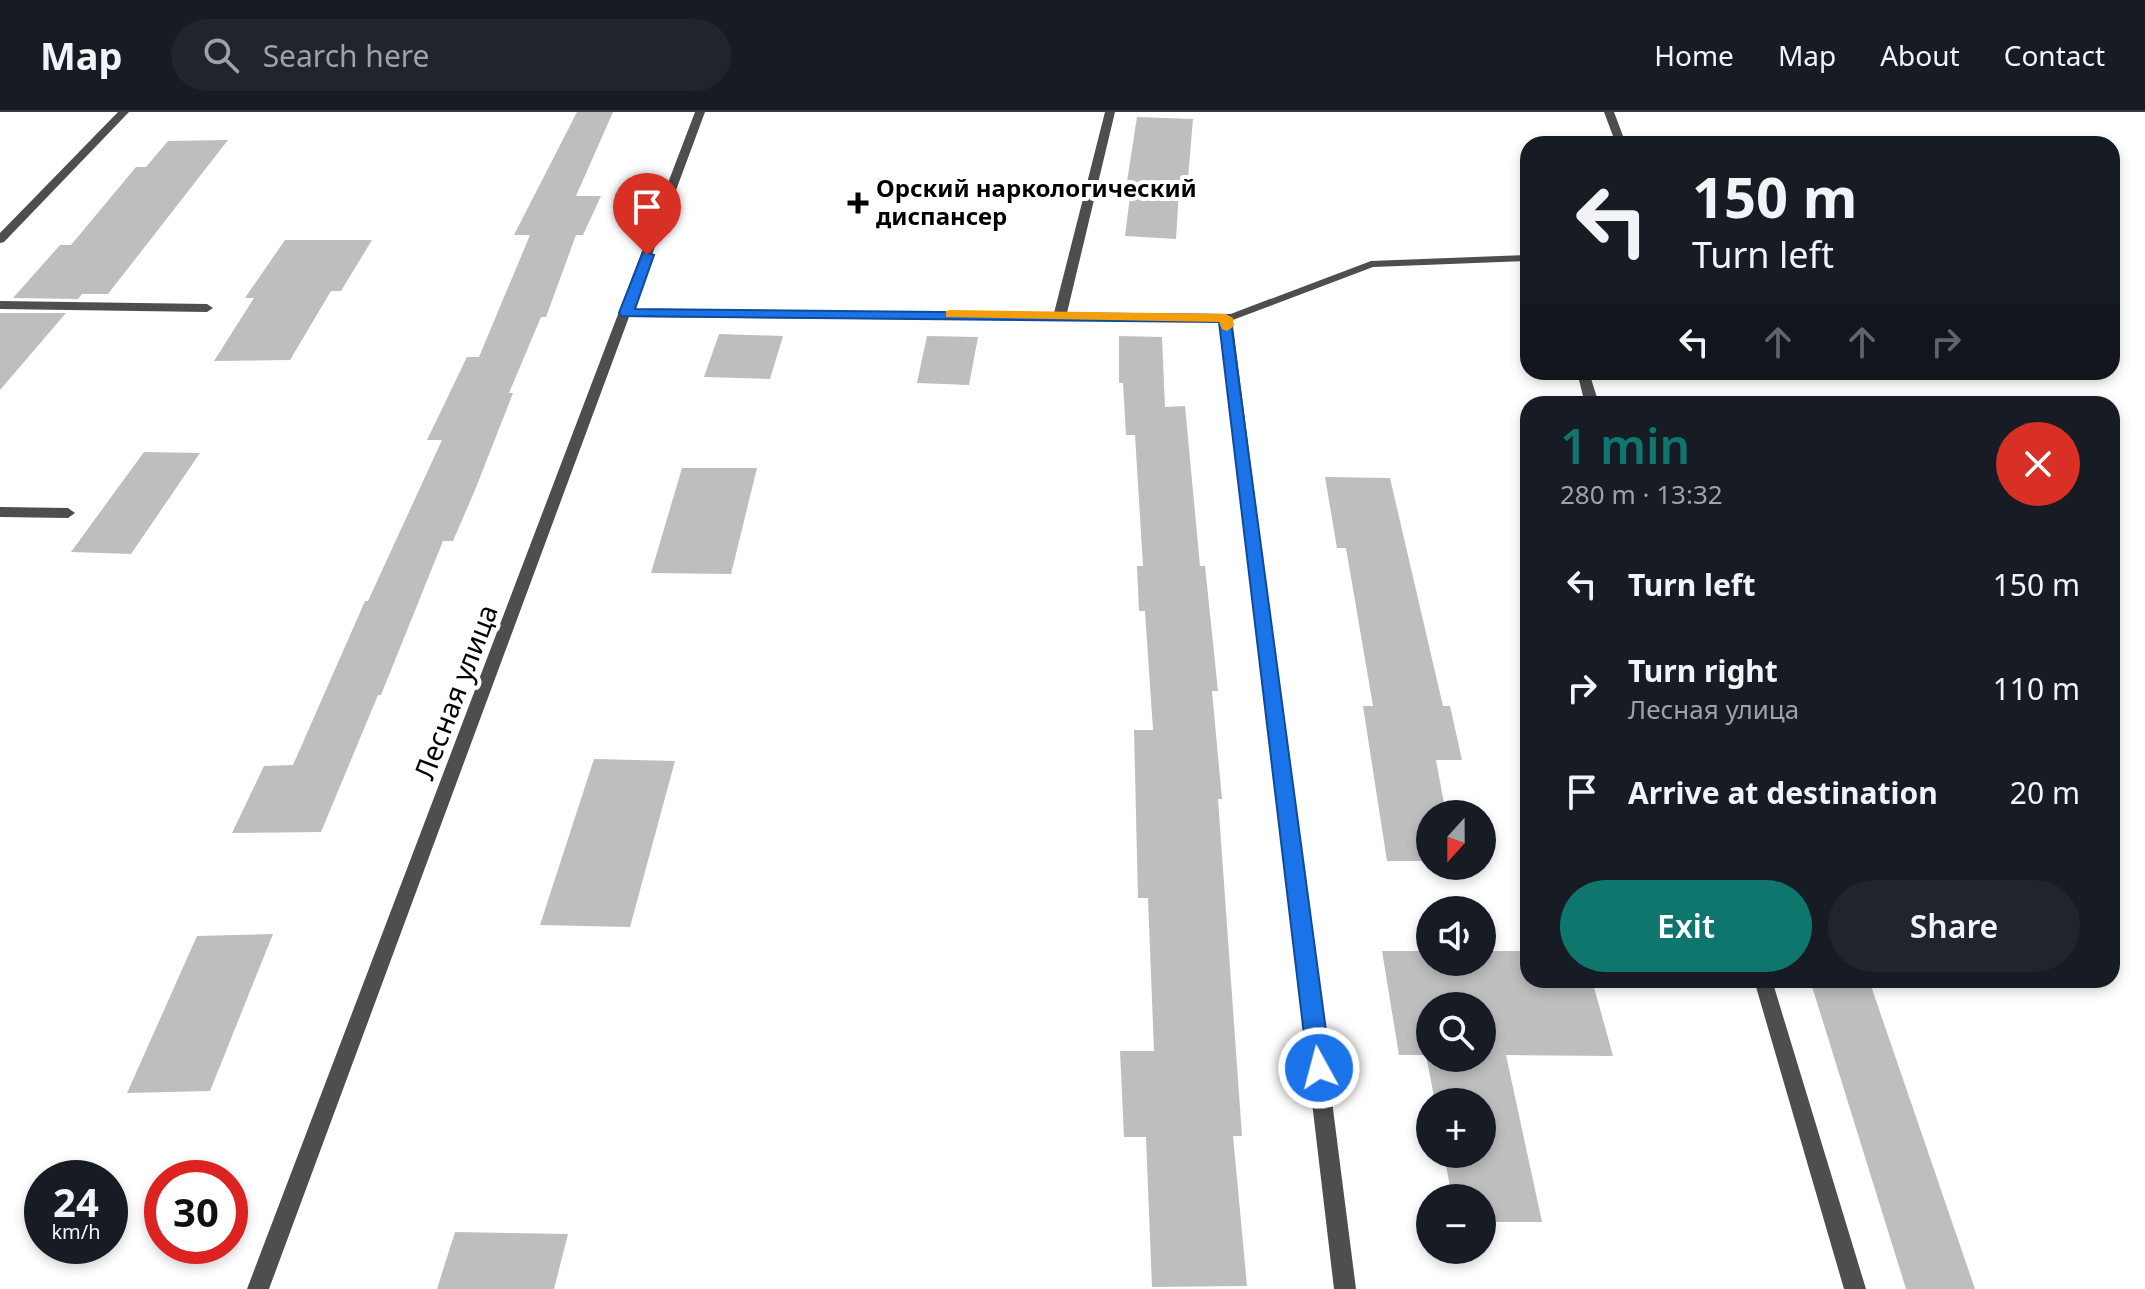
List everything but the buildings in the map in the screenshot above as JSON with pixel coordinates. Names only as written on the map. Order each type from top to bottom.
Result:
[{"type":"street","points":[[0,240],[124,112]]},
{"type":"street","name":"Лесная улица","points":[[258,1289],[700,112]]},
{"type":"street","points":[[1060,315],[1110,112]]},
{"type":"street","points":[[1609,112],[1618,136]]},
{"type":"street","points":[[626,313],[1226,318],[1371,264],[1520,258]]},
{"type":"street","points":[[0,305],[207,308]]},
{"type":"street","points":[[1226,318],[1345,1289]]},
{"type":"street","points":[[0,512],[68,513]]},
{"type":"street","points":[[1765,988],[1855,1289]]},
{"type":"slow traffic","points":[[951,314],[1226,318],[1227,326]]},
{"type":"place","name":"Орский наркологический диспансер","points":[[858,203]]},
{"type":"route","points":[[647,255],[626,313],[1226,318],[1319,1068]]}]
